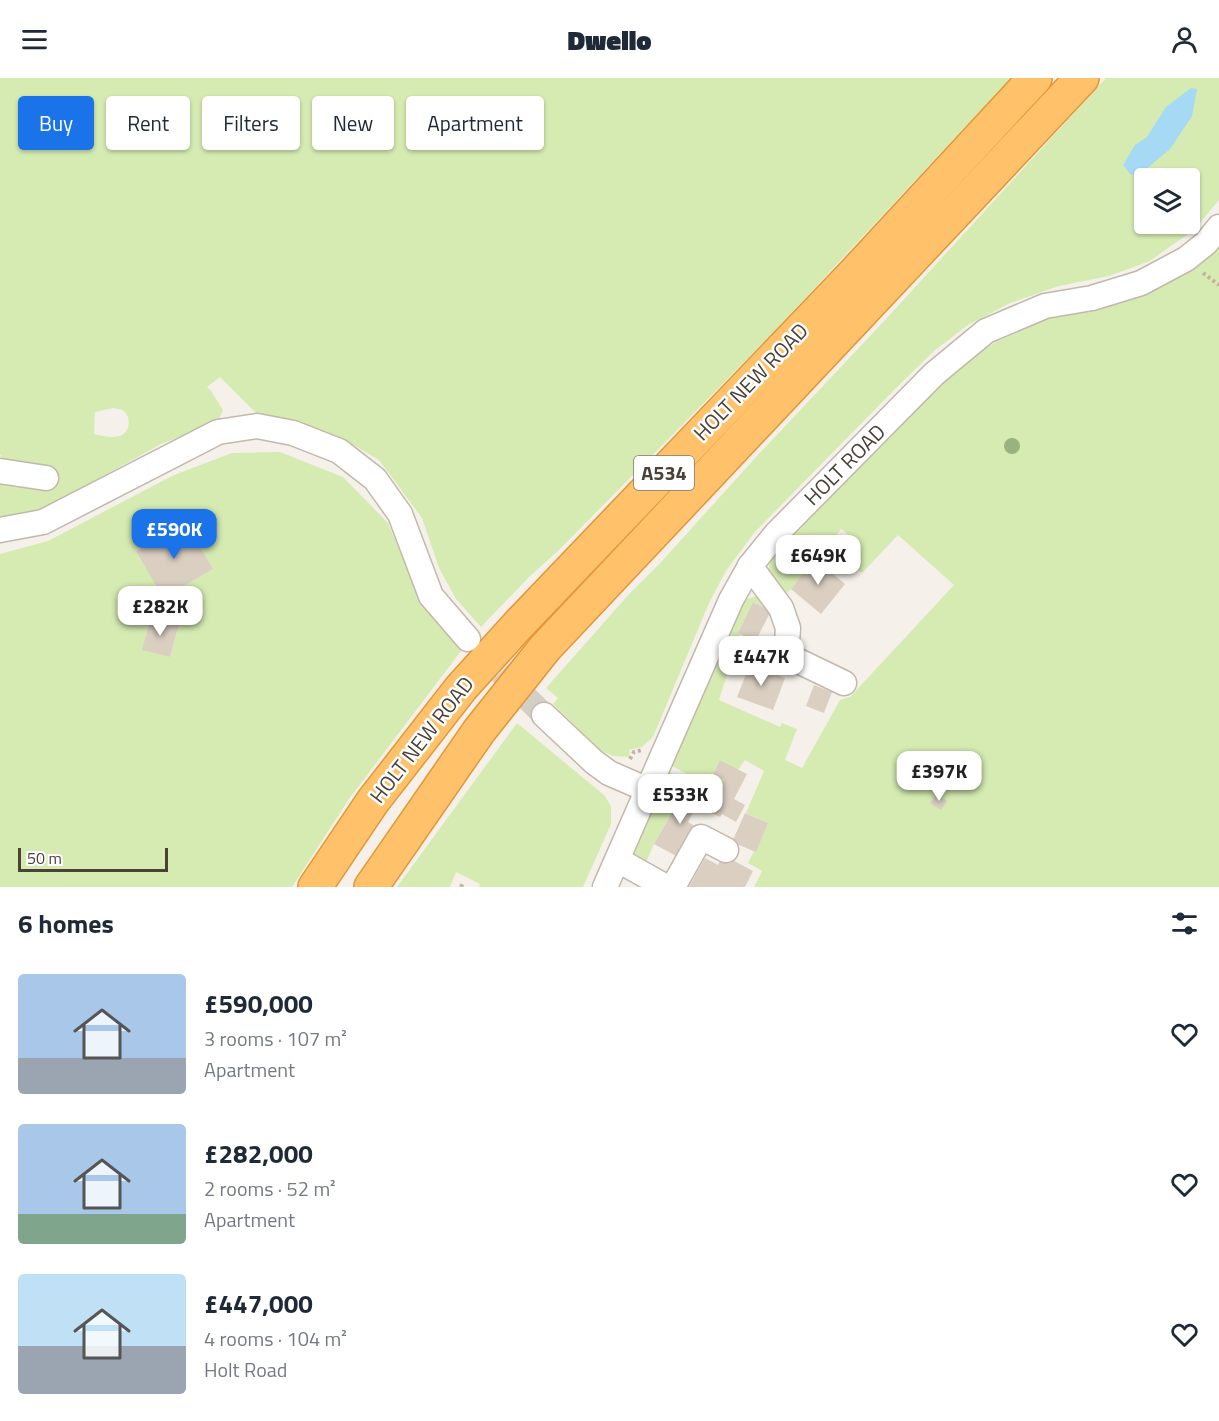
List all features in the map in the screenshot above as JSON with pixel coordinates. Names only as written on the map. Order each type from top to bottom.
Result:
[{"type":"highway","name":"HOLT NEW ROAD","points":[[315,887],[373,801],[460,688],[851,277],[1035,78]]},
{"type":"highway","name":"HOLT NEW ROAD","points":[[371,887],[479,731],[545,648],[1082,78]]},
{"type":"street","name":"HOLT ROAD","points":[[605,887],[731,600],[750,566],[776,534],[934,374],[986,331],[1045,306],[1092,298],[1141,283],[1186,259],[1206,243],[1219,227]]},
{"type":"street","points":[[0,530],[43,522],[218,432],[257,426],[293,433],[339,451],[375,479],[400,514],[431,596],[468,639]]},
{"type":"street","points":[[0,471],[46,478]]},
{"type":"street","points":[[750,566],[781,608],[788,628],[786,655],[844,683]]},
{"type":"street","points":[[544,715],[609,773],[648,790]]},
{"type":"street","points":[[673,887],[701,837],[726,850]]},
{"type":"street","points":[[618,860],[666,887]]},
{"type":"green space","points":[[0,78],[1011,78],[765,341],[481,627],[456,599],[439,568],[422,518],[379,460],[340,437],[292,420],[259,416],[220,377],[207,387],[223,410],[218,422],[161,444],[47,507],[20,516],[0,518]],"holes":[[[113,408],[122,410],[128,419],[125,433],[112,437],[94,434],[95,412]]]},
{"type":"green space","points":[[1106,78],[1219,78],[1219,200],[1200,223],[1200,168],[1134,168],[1134,234],[1188,234],[1150,261],[1109,276],[1059,286],[1010,303],[968,325],[934,351],[754,533],[726,571],[709,603],[653,737],[642,747],[629,750],[630,757],[613,756],[600,750],[553,704],[558,698],[546,688],[757,456],[886,319]]},
{"type":"green space","points":[[1219,244],[1219,887],[754,887],[762,871],[748,863],[768,823],[746,813],[764,771],[745,760],[738,770],[720,760],[713,774],[724,780],[713,800],[685,787],[654,844],[647,860],[647,869],[633,856],[669,772],[686,780],[689,775],[672,766],[744,600],[756,596],[767,601],[771,611],[753,602],[738,633],[740,634],[719,700],[780,727],[782,723],[797,729],[785,760],[802,768],[840,700],[850,697],[954,585],[898,535],[862,573],[840,556],[854,539],[841,529],[791,589],[787,593],[784,592],[781,599],[769,580],[768,570],[772,558],[956,368],[994,343],[1050,317],[1113,305],[1143,296],[1193,267]]},
{"type":"green space","points":[[280,452],[343,477],[388,523],[415,586],[464,647],[349,799],[292,887],[0,887],[0,554],[48,541],[174,475],[232,453]],"holes":[[[185,522],[213,569],[163,598],[136,550]],[[151,617],[179,624],[170,657],[143,649]]]},
{"type":"green space","points":[[517,723],[604,795],[611,806],[611,824],[583,887],[479,887],[480,884],[456,872],[450,887],[397,887]]},
{"type":"water","points":[[1191,88],[1197,89],[1192,116],[1170,149],[1147,168],[1134,168],[1134,174],[1131,175],[1123,165],[1135,145],[1147,137],[1166,107]]},
{"type":"building","points":[[185,521],[213,569],[163,598],[136,551]]},
{"type":"building","points":[[815,559],[845,584],[821,614],[791,589]]},
{"type":"building","points":[[753,602],[771,611],[755,642],[738,633]]},
{"type":"building","points":[[151,617],[179,624],[170,657],[142,650]]},
{"type":"building","points":[[750,664],[785,678],[773,710],[737,697]]},
{"type":"building","points":[[814,685],[832,692],[824,713],[806,706]]},
{"type":"building","points":[[720,760],[747,774],[734,799],[745,805],[736,822],[722,814],[720,817],[700,807],[706,796],[713,800],[724,780],[713,774]]},
{"type":"building","points":[[686,787],[702,796],[688,822],[698,828],[680,858],[654,844]]},
{"type":"building","points":[[937,794],[947,801],[941,810],[930,803]]},
{"type":"building","points":[[745,813],[768,823],[756,852],[732,842]]},
{"type":"building","points":[[723,855],[753,871],[745,887],[689,887],[705,858],[718,865]]},
{"type":"tunnel","points":[[475,647],[544,715]]}]
